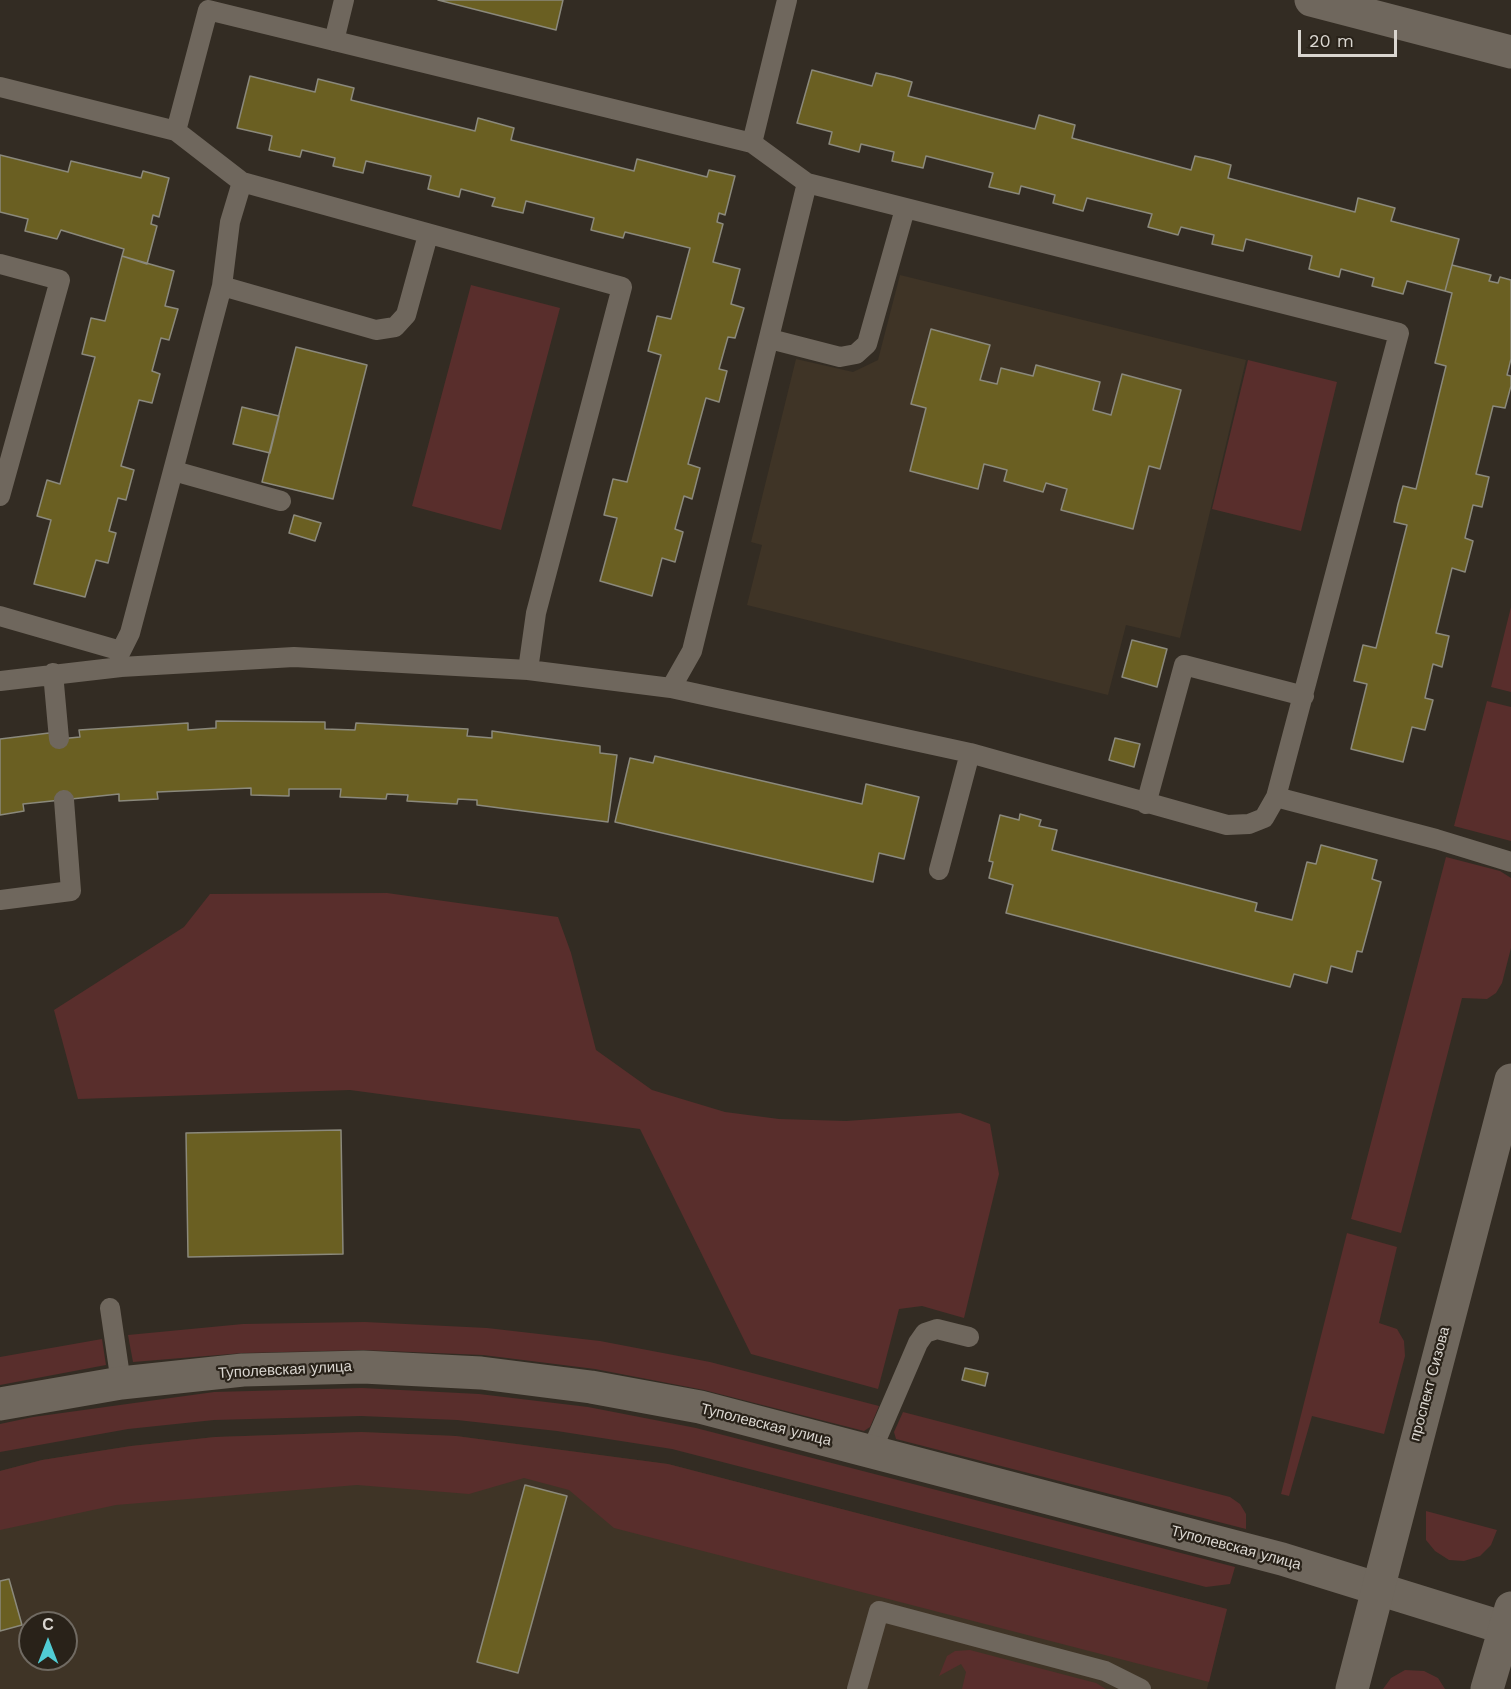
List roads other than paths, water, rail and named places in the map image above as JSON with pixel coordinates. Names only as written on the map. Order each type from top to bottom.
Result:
[{"type":"street","points":[[1311,0],[1511,52]]},
{"type":"street","name":"проспект Сизова","points":[[1352,1689],[1511,1080]]},
{"type":"street","name":"Туполевская улица","points":[[0,1404],[121,1383],[243,1370],[363,1366],[481,1373],[591,1387],[700,1407],[1282,1559],[1377,1589],[1509,1622]]},
{"type":"street","points":[[1487,1689],[1509,1622]]},
{"type":"lane","points":[[334,41],[344,0]]},
{"type":"lane","points":[[752,143],[787,0]]},
{"type":"lane","points":[[0,681],[121,659],[294,657],[528,670],[671,688],[970,753],[1227,825],[1249,824],[1264,818],[1276,797],[1399,333],[807,183],[752,143],[208,10],[176,131]]},
{"type":"lane","points":[[0,87],[176,131],[242,182],[622,287],[536,613],[528,670]]},
{"type":"lane","points":[[121,659],[174,471],[222,286],[230,222],[242,182]]},
{"type":"lane","points":[[671,688],[692,651],[807,183]]},
{"type":"lane","points":[[770,339],[840,357],[856,354],[867,344],[905,209]]},
{"type":"lane","points":[[222,286],[376,330],[395,327],[406,315],[428,235]]},
{"type":"lane","points":[[0,264],[60,280],[3,472],[0,496]]},
{"type":"lane","points":[[174,471],[281,501]]},
{"type":"lane","points":[[0,616],[121,659]]},
{"type":"lane","points":[[1146,804],[1184,665],[1304,696]]},
{"type":"lane","points":[[53,673],[58,739]]},
{"type":"lane","points":[[939,870],[970,753]]},
{"type":"lane","points":[[1276,797],[1436,839],[1511,862]]},
{"type":"lane","points":[[0,900],[71,891],[64,800]]},
{"type":"lane","points":[[110,1308],[121,1383]]},
{"type":"lane","points":[[871,1452],[918,1343],[925,1333],[937,1329],[969,1337]]},
{"type":"lane","points":[[857,1689],[879,1611],[1105,1671],[1141,1689]]}]
